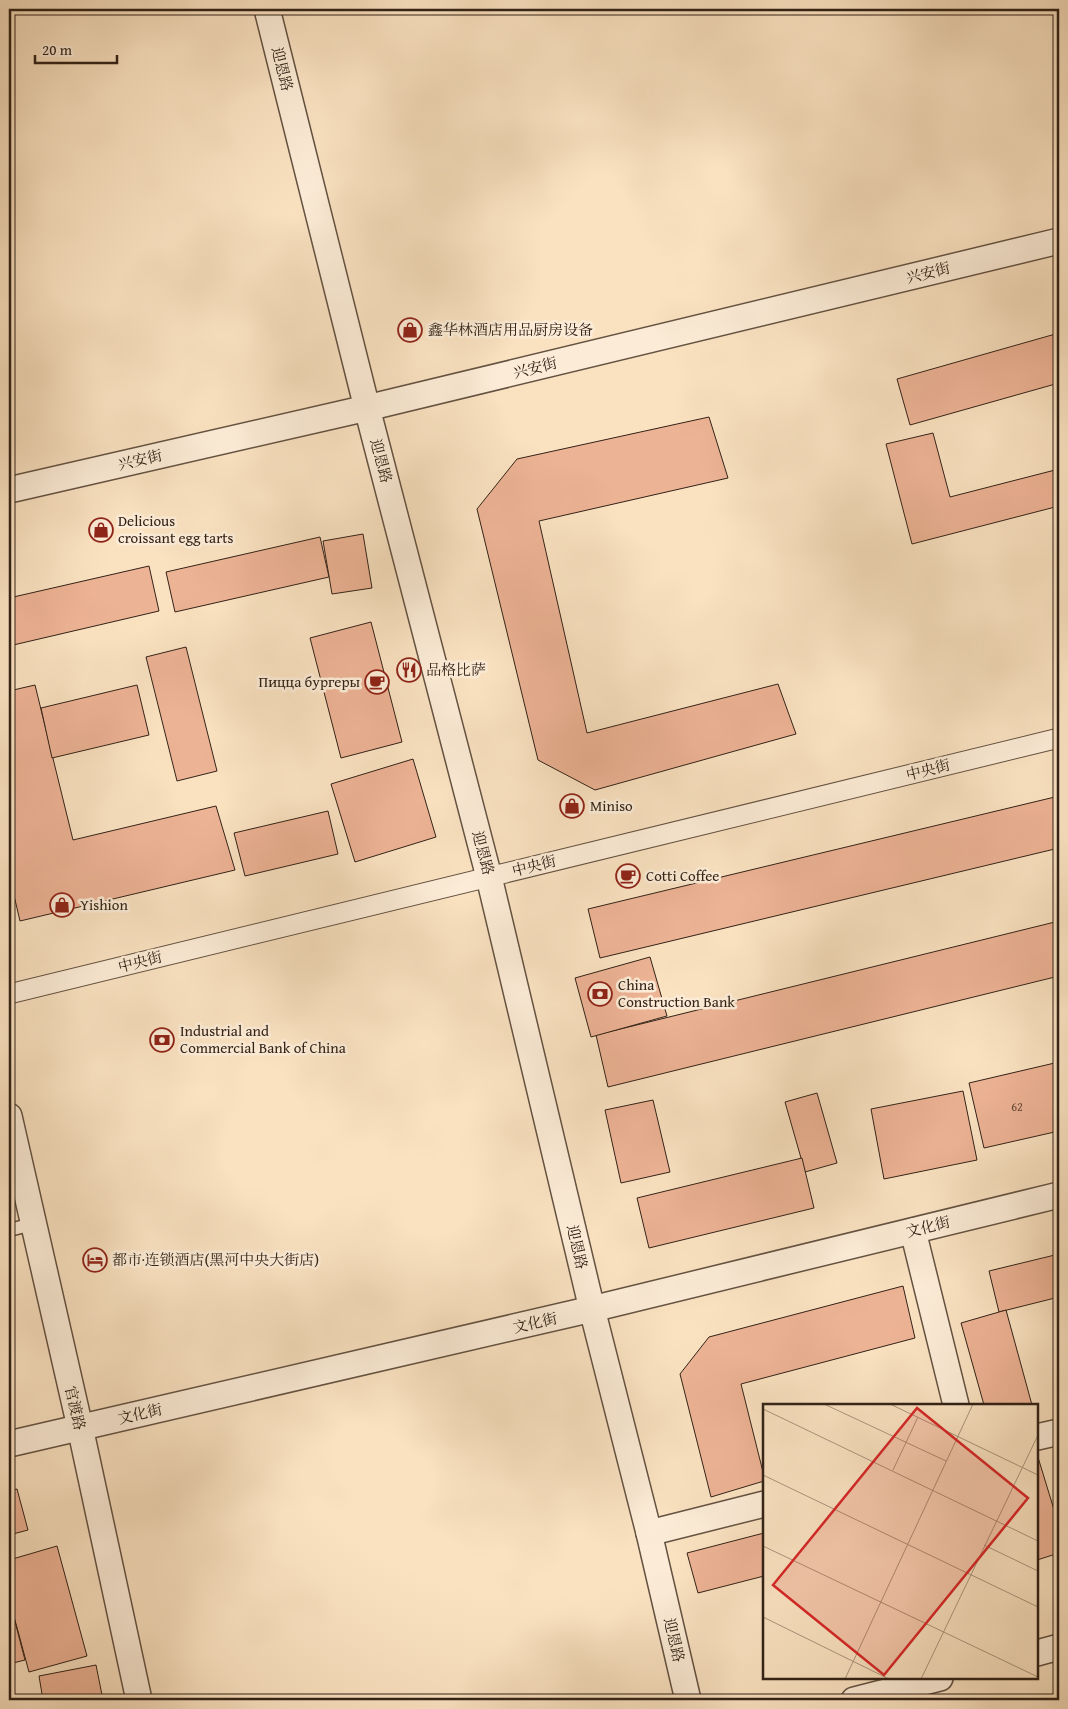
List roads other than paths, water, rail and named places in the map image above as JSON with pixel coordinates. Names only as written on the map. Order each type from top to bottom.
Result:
[{"type":"street","name":"迎恩路","points":[[267,9],[367,408],[489,876],[592,1310],[649,1533],[688,1700]]},
{"type":"street","name":"兴安街","points":[[9,490],[367,408],[1059,241]]},
{"type":"street","name":"中央街","points":[[9,994],[1059,738]]},
{"type":"street","name":"官渡路","points":[[9,1116],[140,1700]]},
{"type":"street","name":"文化街","points":[[9,1444],[592,1310],[1059,1195]]},
{"type":"street","points":[[912,1231],[956,1404]]},
{"type":"street","points":[[1038,1437],[1059,1432]]},
{"type":"street","points":[[649,1533],[763,1504]]},
{"type":"street","points":[[1038,1653],[1059,1647]]},
{"type":"street","points":[[854,1700],[936,1679]]},
{"type":"lane","points":[[9,1230],[33,1224]]},
{"type":"place","name":"鑫华林酒店用品厨房设备","points":[[410,330]]},
{"type":"place","name":"Delicious croissant egg tarts","points":[[101,530]]},
{"type":"place","name":"品格比萨","points":[[409,670]]},
{"type":"place","name":"Пицца бургеры","points":[[377,682]]},
{"type":"place","name":"Miniso","points":[[572,806]]},
{"type":"place","name":"Cotti Coffee","points":[[628,876]]},
{"type":"place","name":"Yishion","points":[[62,905]]},
{"type":"place","name":"China Construction Bank","points":[[600,994]]},
{"type":"place","name":"Industrial and Commercial Bank of China","points":[[162,1040]]},
{"type":"place","name":"都市·连锁酒店(黑河中央大街店)","points":[[95,1260]]}]
